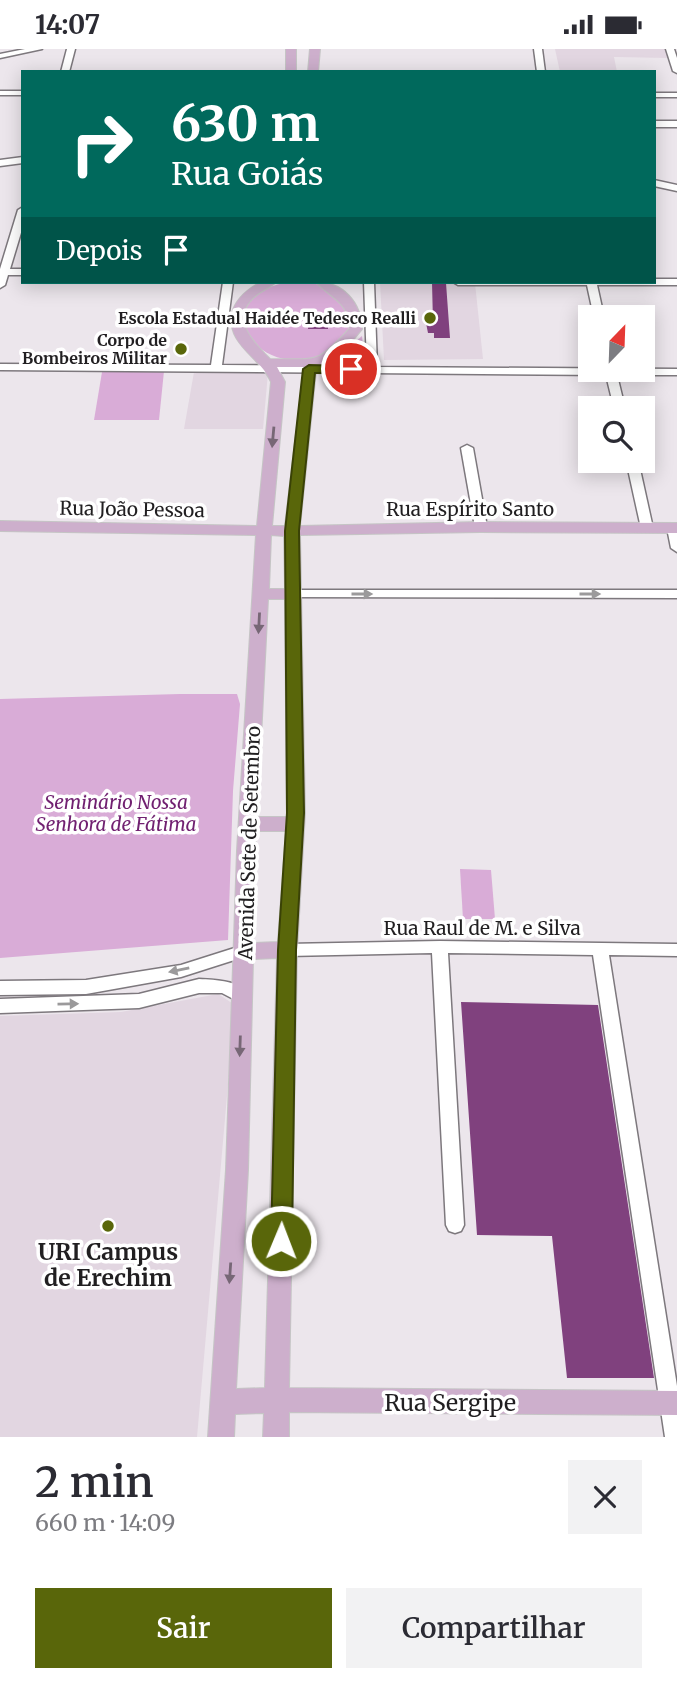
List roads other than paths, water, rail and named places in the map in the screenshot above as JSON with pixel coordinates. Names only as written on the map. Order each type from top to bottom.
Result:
[{"type":"main road","points":[[291,49],[291,70]]},
{"type":"main road","points":[[313,70],[315,49]]},
{"type":"main road","points":[[266,284],[254,290],[240,303],[237,317],[246,345],[271,366],[314,366],[344,346],[356,329],[357,320],[341,292],[326,284]]},
{"type":"main road","name":"Avenida Sete de Setembro","points":[[221,1437],[237,1170],[248,824],[260,594],[278,382],[271,366]]},
{"type":"main road","points":[[276,1437],[287,950],[295,824],[292,531],[314,366]]},
{"type":"main road","name":"Rua João Pessoa","points":[[0,526],[264,530]]},
{"type":"main road","name":"Rua Espírito Santo","points":[[264,530],[675,528]]},
{"type":"main road","points":[[260,594],[294,594]]},
{"type":"main road","points":[[248,824],[295,824]]},
{"type":"main road","points":[[244,951],[287,950]]},
{"type":"main road","name":"Rua Sergipe","points":[[222,1402],[278,1400],[673,1403]]},
{"type":"street","points":[[0,56],[38,49]]},
{"type":"street","points":[[66,70],[71,49]]},
{"type":"street","points":[[538,49],[541,70]]},
{"type":"street","points":[[670,49],[677,71]]},
{"type":"street","points":[[0,93],[21,93]]},
{"type":"street","points":[[656,95],[677,95]]},
{"type":"street","points":[[656,124],[677,124]]},
{"type":"street","points":[[0,160],[21,158]]},
{"type":"street","points":[[656,183],[677,188]]},
{"type":"street","points":[[0,285],[21,216]]},
{"type":"street","points":[[2,272],[21,272]]},
{"type":"street","points":[[656,277],[677,277]]},
{"type":"street","points":[[656,282],[677,282]]},
{"type":"street","points":[[216,369],[228,284]]},
{"type":"street","points":[[371,284],[368,301],[371,366]]},
{"type":"street","points":[[592,284],[597,305]]},
{"type":"street","points":[[220,337],[237,317],[226,300]]},
{"type":"street","points":[[368,301],[357,320],[369,340]]},
{"type":"street","points":[[0,367],[216,369],[271,366]]},
{"type":"street","points":[[314,366],[578,366]]},
{"type":"street","points":[[655,366],[677,366]]},
{"type":"street","points":[[488,367],[578,370]]},
{"type":"street","points":[[655,372],[677,372]]},
{"type":"street","points":[[467,448],[481,527]]},
{"type":"street","points":[[635,473],[647,528]]},
{"type":"street","points":[[675,528],[677,548]]},
{"type":"street","points":[[294,594],[677,594]]},
{"type":"street","points":[[440,947],[454,1225]]},
{"type":"street","name":"Rua Raul de M. e Silva","points":[[287,950],[440,947],[677,950]]},
{"type":"street","points":[[600,950],[673,1403],[674,1437]]},
{"type":"street","points":[[0,988],[86,987],[181,971],[244,951]]},
{"type":"street","points":[[126,980],[127,1002]]},
{"type":"street","points":[[0,1006],[127,1002],[199,986],[224,988],[243,997]]},
{"type":"place","name":"Escola Estadual Haidée Tedesco Realli","points":[[430,318]]},
{"type":"place","name":"Corpo de Bombeiros Militar","points":[[181,349]]},
{"type":"place","name":"URI Campus de Erechim","points":[[108,1226]]},
{"type":"park label","name":"Seminário Nossa Senhora de Fátima","points":[[116,813]]}]
